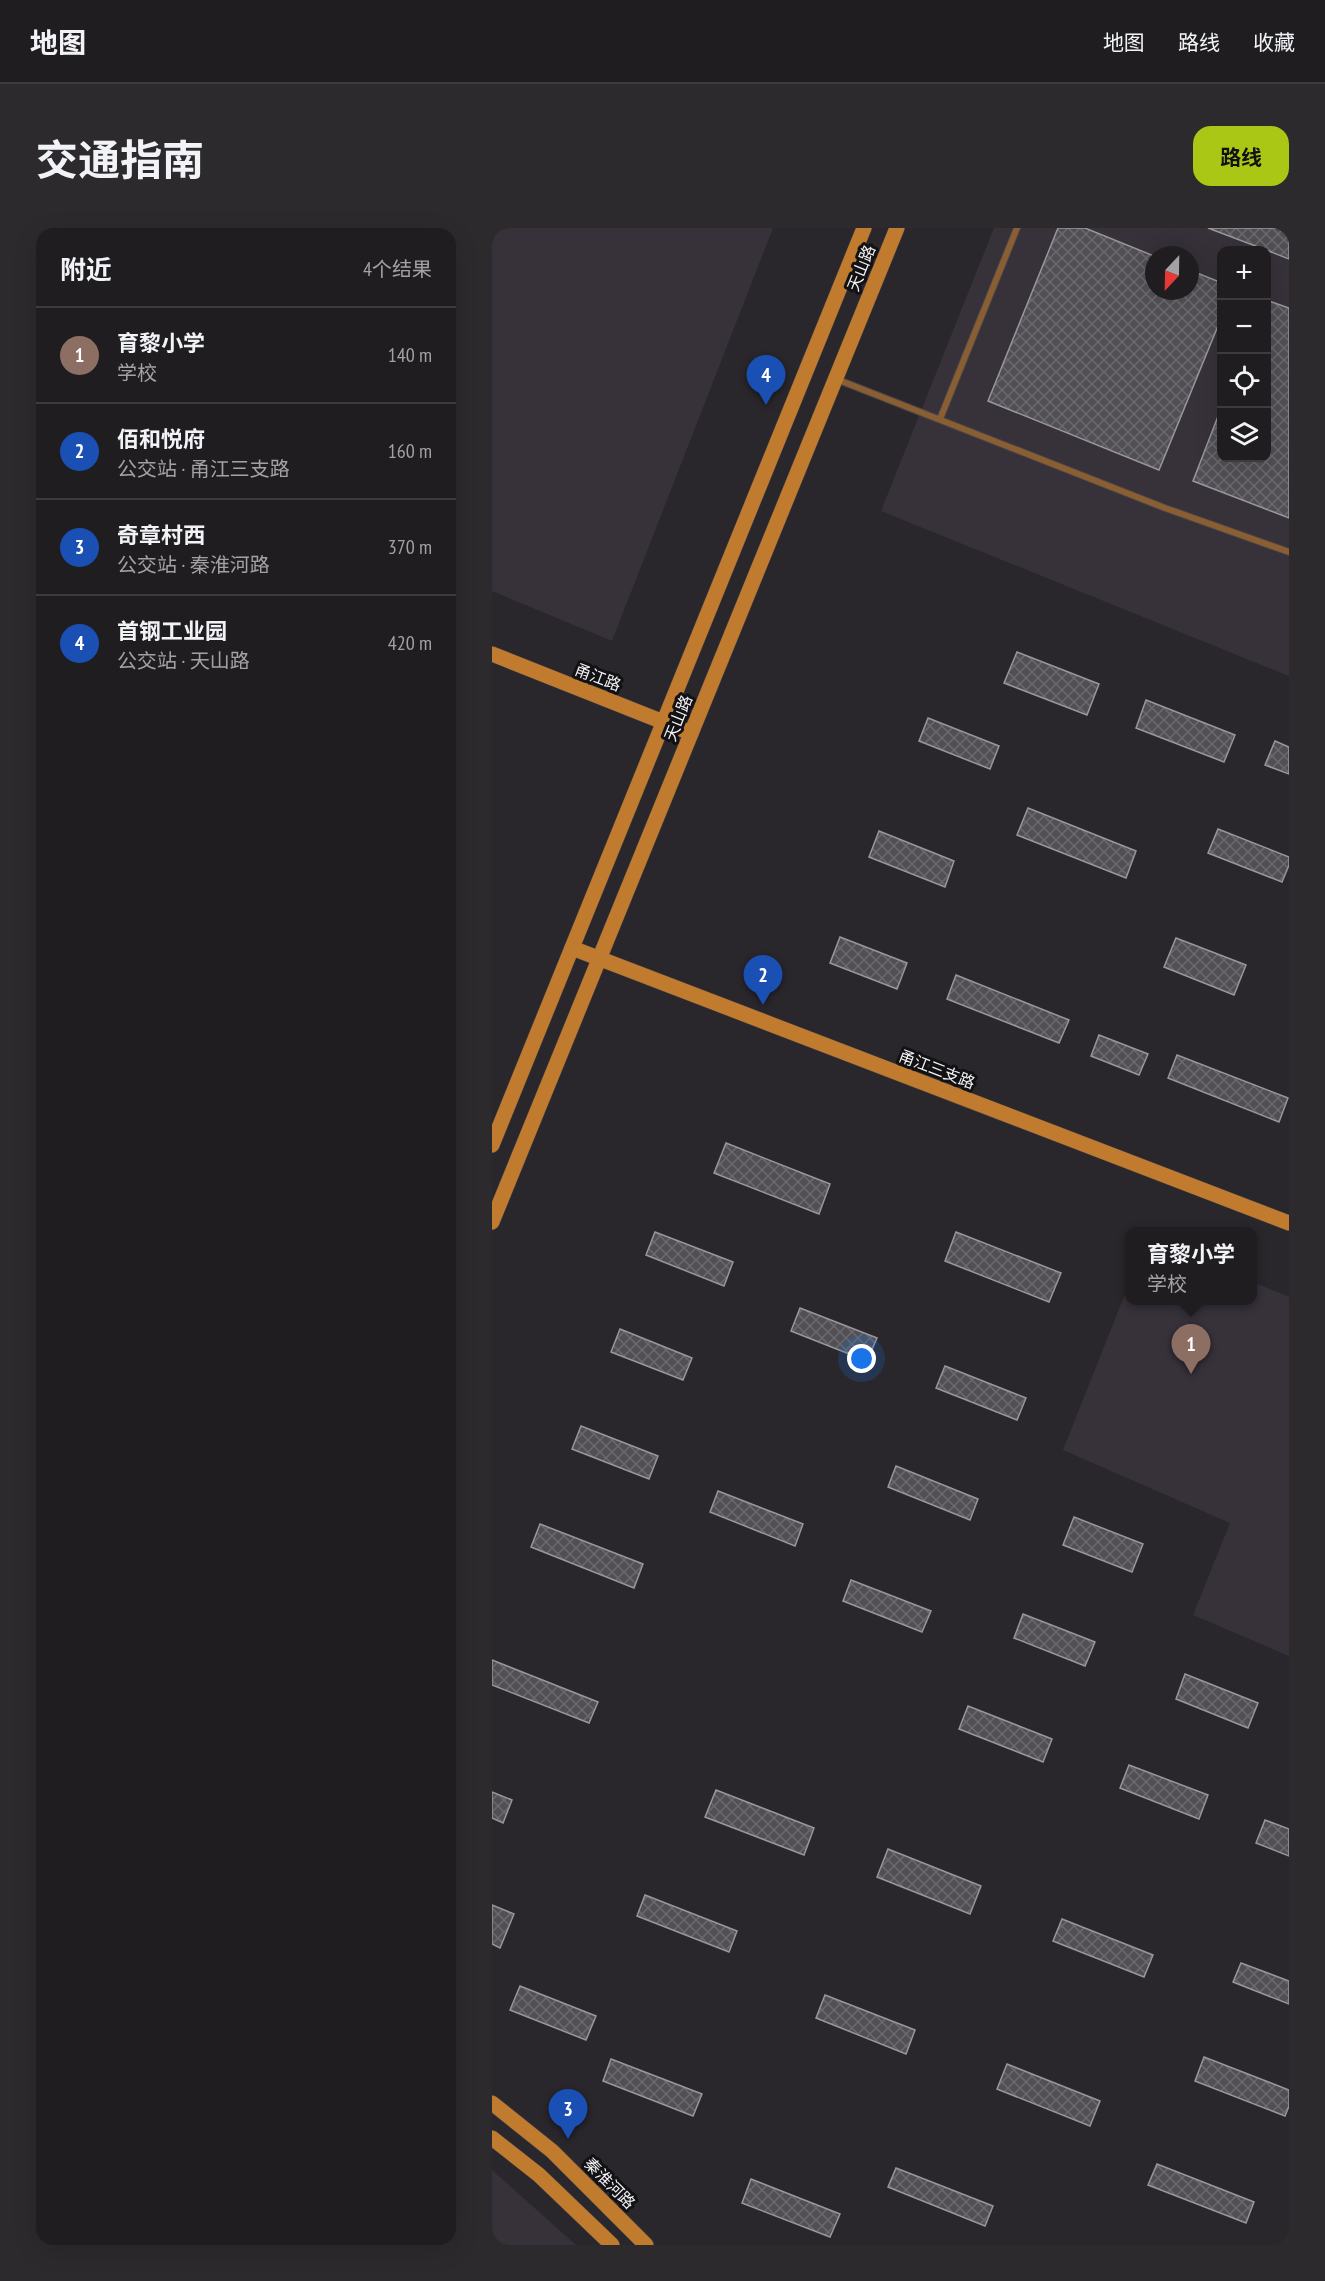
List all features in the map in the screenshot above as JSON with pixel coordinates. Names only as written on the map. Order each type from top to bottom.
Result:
[{"type":"street","name":"天山路","points":[[492,1145],[864,228]]},
{"type":"street","name":"天山路","points":[[492,1222],[897,228]]},
{"type":"street","name":"甬江路","points":[[492,654],[691,733]]},
{"type":"street","name":"甬江三支路","points":[[572,948],[1289,1223]]},
{"type":"street","name":"秦淮河路","points":[[492,2103],[552,2151],[646,2245]]},
{"type":"street","points":[[492,2138],[539,2175],[612,2245]]},
{"type":"lane","points":[[940,418],[1017,228]]},
{"type":"lane","points":[[835,379],[940,418],[1165,508],[1289,552]]},
{"type":"shaded area","points":[[492,228],[773,228],[612,641],[492,591]]},
{"type":"shaded area","points":[[994,228],[1289,228],[1289,676],[881,511]]},
{"type":"shaded area","points":[[1257,1284],[1289,1297],[1289,1656],[1193,1615],[1230,1523],[1063,1450],[1125,1294],[1125,1305],[1257,1305]]},
{"type":"shaded area","points":[[492,2170],[576,2245],[492,2245]]},
{"type":"building","points":[[1058,228],[1085,228],[1145,252],[1145,300],[1199,300],[1199,274],[1217,281],[1217,328],[1159,470],[988,401]]},
{"type":"building","points":[[1208,228],[1289,228],[1289,259],[1271,252],[1271,246],[1255,246]]},
{"type":"building","points":[[1271,302],[1289,308],[1289,518],[1193,481],[1217,419],[1217,462],[1271,462]]},
{"type":"building","points":[[1017,652],[1099,684],[1087,715],[1004,683]]},
{"type":"building","points":[[1146,700],[1235,735],[1224,762],[1136,728]]},
{"type":"building","points":[[928,718],[999,746],[990,769],[919,741]]},
{"type":"building","points":[[1275,741],[1289,747],[1289,774],[1265,765]]},
{"type":"building","points":[[1028,808],[1136,851],[1126,878],[1017,835]]},
{"type":"building","points":[[1218,829],[1289,857],[1289,865],[1282,882],[1208,853]]},
{"type":"building","points":[[879,831],[954,861],[945,887],[869,857]]},
{"type":"building","points":[[840,937],[907,963],[897,989],[830,963]]},
{"type":"building","points":[[1176,938],[1246,965],[1234,995],[1164,967]]},
{"type":"building","points":[[956,975],[1069,1020],[1059,1043],[947,999]]},
{"type":"building","points":[[1099,1035],[1148,1054],[1139,1075],[1091,1056]]},
{"type":"building","points":[[1177,1055],[1288,1098],[1279,1122],[1168,1078]]},
{"type":"building","points":[[726,1143],[830,1184],[819,1214],[714,1173]]},
{"type":"building","points":[[655,1232],[733,1262],[724,1286],[646,1255]]},
{"type":"building","points":[[956,1232],[1061,1273],[1049,1302],[945,1261]]},
{"type":"building","points":[[800,1308],[877,1338],[867,1361],[791,1331]]},
{"type":"building","points":[[620,1329],[692,1358],[683,1380],[611,1352]]},
{"type":"building","points":[[945,1366],[1026,1398],[1017,1420],[936,1388]]},
{"type":"building","points":[[581,1426],[658,1456],[649,1479],[572,1449]]},
{"type":"building","points":[[896,1466],[978,1499],[970,1520],[888,1487]]},
{"type":"building","points":[[718,1491],[803,1524],[795,1546],[710,1512]]},
{"type":"building","points":[[1074,1517],[1143,1544],[1132,1572],[1063,1545]]},
{"type":"building","points":[[540,1524],[643,1564],[634,1588],[531,1547]]},
{"type":"building","points":[[851,1580],[931,1611],[922,1632],[843,1601]]},
{"type":"building","points":[[1023,1614],[1095,1642],[1085,1666],[1014,1638]]},
{"type":"building","points":[[492,1660],[598,1702],[589,1723],[492,1685]]},
{"type":"building","points":[[1185,1674],[1258,1703],[1248,1728],[1176,1699]]},
{"type":"building","points":[[968,1706],[1052,1739],[1043,1762],[959,1729]]},
{"type":"building","points":[[1129,1765],[1208,1795],[1199,1819],[1120,1788]]},
{"type":"building","points":[[716,1790],[814,1828],[804,1855],[705,1817]]},
{"type":"building","points":[[492,1792],[512,1800],[503,1823],[492,1818]]},
{"type":"building","points":[[1265,1820],[1289,1829],[1289,1856],[1256,1843]]},
{"type":"building","points":[[888,1849],[981,1886],[970,1914],[877,1877]]},
{"type":"building","points":[[645,1895],[737,1931],[729,1952],[637,1916]]},
{"type":"building","points":[[492,1905],[514,1914],[500,1948],[492,1944]]},
{"type":"building","points":[[1062,1919],[1153,1955],[1144,1977],[1053,1941]]},
{"type":"building","points":[[1241,1963],[1289,1981],[1289,2004],[1233,1982]]},
{"type":"building","points":[[520,1986],[596,2016],[586,2040],[510,2010]]},
{"type":"building","points":[[825,1995],[915,2030],[906,2054],[816,2018]]},
{"type":"building","points":[[1204,2057],[1289,2090],[1289,2106],[1285,2116],[1195,2081]]},
{"type":"building","points":[[611,2059],[702,2094],[693,2116],[603,2081]]},
{"type":"building","points":[[1007,2064],[1100,2101],[1090,2126],[997,2089]]},
{"type":"building","points":[[1157,2164],[1254,2202],[1246,2223],[1148,2185]]},
{"type":"building","points":[[896,2168],[993,2206],[985,2226],[888,2187]]},
{"type":"building","points":[[751,2179],[840,2214],[830,2237],[742,2203]]},
{"type":"place","name":"首钢工业园","points":[[766,405]]},
{"type":"place","name":"佰和悦府","points":[[763,1005]]},
{"type":"place","name":"育黎小学","points":[[1191,1374]]},
{"type":"place","name":"奇章村西","points":[[568,2139]]}]
